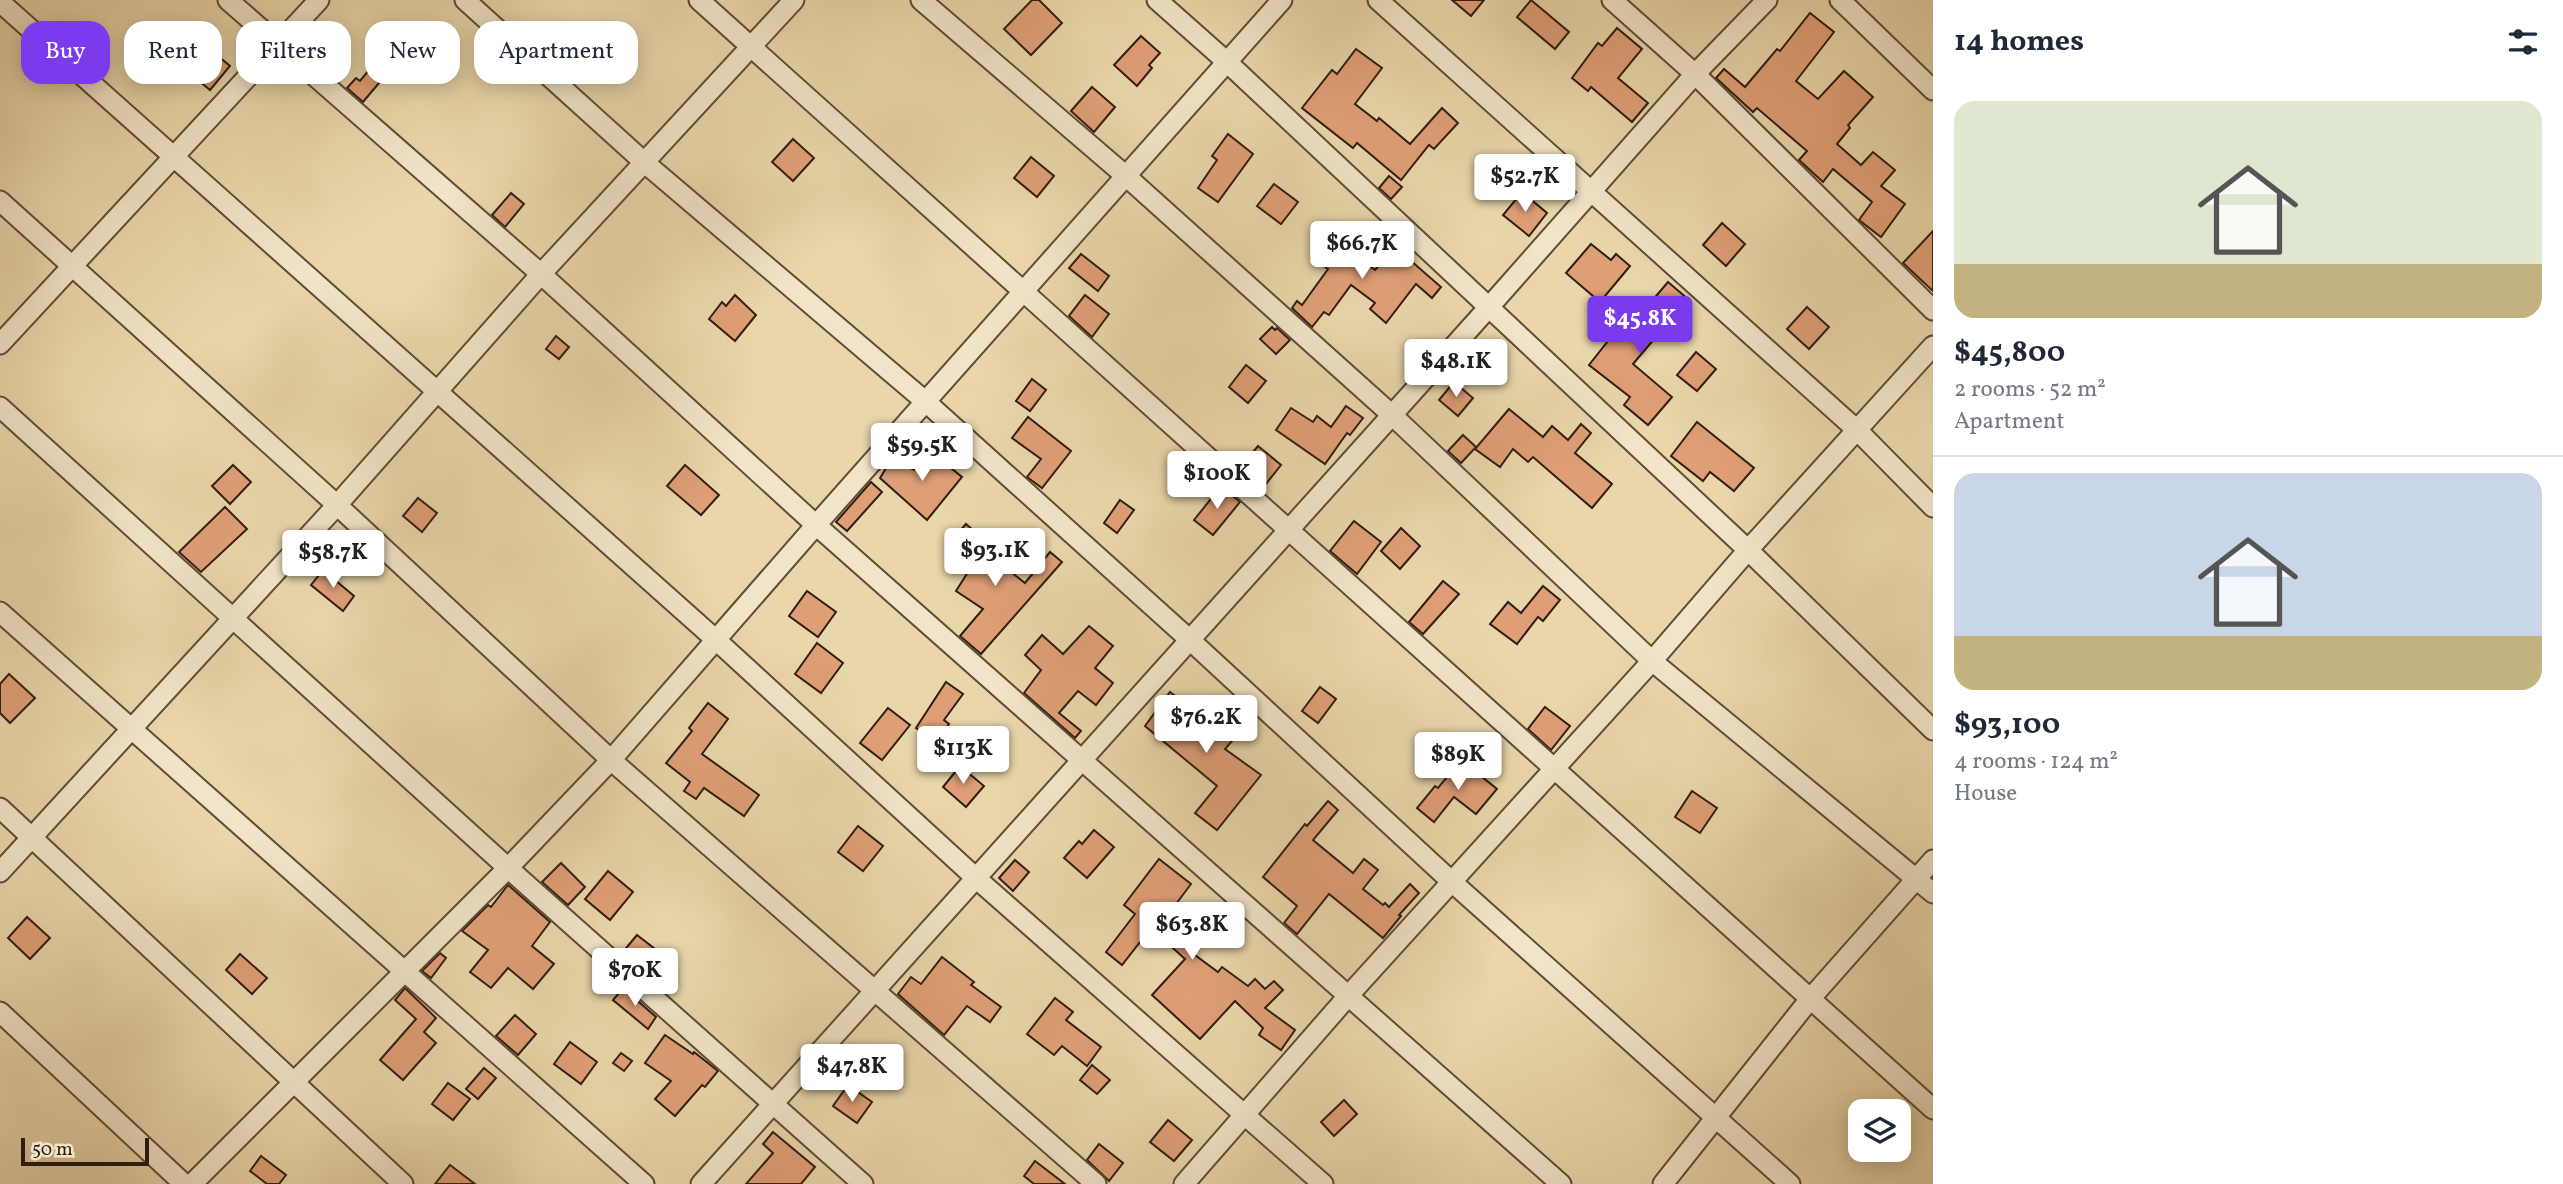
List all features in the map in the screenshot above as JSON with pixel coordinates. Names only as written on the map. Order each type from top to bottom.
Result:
[{"type":"street","points":[[228,0],[252,21]]},
{"type":"street","points":[[299,21],[319,0]]},
{"type":"street","points":[[465,0],[645,163],[926,402],[1190,640],[1452,882],[1790,1184]]},
{"type":"street","points":[[699,0],[1553,770],[1933,1108]]},
{"type":"street","points":[[0,872],[794,0]]},
{"type":"street","points":[[922,0],[1127,177],[1392,415],[1652,661],[1933,893]]},
{"type":"street","points":[[1157,0],[1227,62],[1748,550],[1933,730]]},
{"type":"street","points":[[192,1184],[509,868],[611,760],[715,639],[1282,0]]},
{"type":"street","points":[[1378,0],[1858,431],[1933,507]]},
{"type":"street","points":[[1612,0],[1695,74],[1933,310]]},
{"type":"street","points":[[701,1184],[775,1105],[1695,74],[1767,0]]},
{"type":"street","points":[[1840,0],[1933,90]]},
{"type":"street","points":[[0,2],[715,639],[977,879],[1323,1184]]},
{"type":"street","points":[[0,344],[241,84]]},
{"type":"street","points":[[324,84],[541,275],[816,525],[1561,1184]]},
{"type":"street","points":[[0,201],[337,505],[611,760],[1096,1184]]},
{"type":"street","points":[[1184,1184],[1349,995],[1933,346]]},
{"type":"street","points":[[0,407],[863,1184]]},
{"type":"street","points":[[0,612],[644,1184]]},
{"type":"street","points":[[0,808],[402,1184]]},
{"type":"street","points":[[1663,1184],[1810,999],[1933,860]]},
{"type":"street","points":[[0,1012],[184,1184]]},
{"type":"building","points":[[1032,0],[1039,0],[1062,23],[1031,55],[1004,29]]},
{"type":"building","points":[[1452,0],[1484,0],[1471,16]]},
{"type":"building","points":[[1531,0],[1569,32],[1555,49],[1517,17]]},
{"type":"building","points":[[1810,13],[1834,32],[1796,81],[1818,99],[1844,71],[1873,97],[1848,125],[1850,128],[1837,144],[1861,165],[1873,152],[1895,170],[1881,186],[1905,204],[1881,237],[1859,220],[1872,202],[1833,169],[1823,182],[1799,160],[1807,151],[1757,108],[1753,112],[1716,78],[1724,69],[1745,87],[1777,49],[1780,51]]},
{"type":"building","points":[[1617,28],[1642,49],[1618,78],[1648,103],[1632,122],[1591,87],[1588,91],[1572,78],[1598,43],[1602,46]]},
{"type":"building","points":[[1141,36],[1160,53],[1149,65],[1152,68],[1137,86],[1114,65]]},
{"type":"building","points":[[1356,49],[1382,68],[1355,104],[1377,121],[1379,118],[1410,144],[1442,108],[1458,123],[1434,149],[1429,145],[1401,180],[1357,143],[1353,148],[1302,108],[1332,70],[1337,74]]},
{"type":"building","points":[[222,59],[230,66],[222,76]]},
{"type":"building","points":[[365,75],[365,84],[378,84],[363,102],[347,88],[356,78],[360,81]]},
{"type":"building","points":[[203,84],[215,84],[210,90]]},
{"type":"building","points":[[1092,87],[1115,107],[1094,132],[1071,111]]},
{"type":"building","points":[[1228,134],[1253,154],[1218,202],[1198,188],[1217,160],[1212,156]]},
{"type":"building","points":[[793,139],[814,158],[793,181],[772,162]]},
{"type":"building","points":[[1031,157],[1054,176],[1037,197],[1014,178]]},
{"type":"building","points":[[1389,176],[1402,187],[1391,199],[1379,188]]},
{"type":"building","points":[[1274,184],[1298,202],[1281,224],[1257,206]]},
{"type":"building","points":[[1522,192],[1547,213],[1529,236],[1503,215]]},
{"type":"building","points":[[511,193],[524,204],[505,227],[492,215]]},
{"type":"building","points":[[1722,223],[1745,244],[1726,266],[1703,245]]},
{"type":"building","points":[[1331,229],[1348,240],[1343,247],[1375,270],[1395,247],[1441,287],[1432,298],[1416,284],[1386,323],[1370,309],[1375,303],[1351,285],[1329,315],[1324,312],[1312,327],[1292,308],[1297,301],[1302,305],[1328,269],[1311,258]]},
{"type":"building","points":[[1933,231],[1933,291],[1903,263]]},
{"type":"building","points":[[1591,244],[1611,260],[1616,254],[1630,266],[1600,302],[1566,273]]},
{"type":"building","points":[[1081,254],[1109,276],[1098,291],[1069,268]]},
{"type":"building","points":[[1668,282],[1688,299],[1633,364],[1672,397],[1648,425],[1624,405],[1630,397],[1589,365],[1612,336],[1618,341]]},
{"type":"building","points":[[735,295],[756,315],[735,341],[709,319],[722,302],[726,306]]},
{"type":"building","points":[[1085,295],[1109,314],[1092,337],[1069,316]]},
{"type":"building","points":[[1807,307],[1829,327],[1809,349],[1787,329]]},
{"type":"building","points":[[1272,327],[1275,330],[1277,328],[1290,340],[1276,354],[1260,339]]},
{"type":"building","points":[[556,336],[569,347],[559,359],[546,349]]},
{"type":"building","points":[[1696,352],[1716,369],[1697,391],[1677,375]]},
{"type":"building","points":[[1246,365],[1266,381],[1248,403],[1229,387]]},
{"type":"building","points":[[1032,379],[1046,390],[1030,411],[1016,401]]},
{"type":"building","points":[[1454,382],[1473,398],[1458,416],[1439,400]]},
{"type":"building","points":[[1346,406],[1363,418],[1350,435],[1347,433],[1325,464],[1276,430],[1291,408],[1313,422],[1317,416],[1331,427]]},
{"type":"building","points":[[1509,409],[1543,437],[1552,426],[1568,440],[1581,424],[1591,433],[1575,453],[1612,484],[1592,508],[1533,457],[1528,462],[1513,449],[1500,467],[1475,449]]},
{"type":"building","points":[[1028,417],[1071,451],[1042,488],[1027,477],[1041,459],[1012,438]]},
{"type":"building","points":[[1697,422],[1754,468],[1734,491],[1710,472],[1703,481],[1671,456]]},
{"type":"building","points":[[1463,435],[1476,447],[1461,463],[1448,451]]},
{"type":"building","points":[[1258,446],[1281,465],[1262,489],[1239,469]]},
{"type":"building","points":[[930,451],[962,477],[927,520],[880,478],[893,457],[914,470]]},
{"type":"building","points":[[233,465],[251,482],[230,504],[212,486]]},
{"type":"building","points":[[685,465],[719,495],[701,515],[667,486]]},
{"type":"building","points":[[871,482],[882,492],[847,531],[836,522]]},
{"type":"building","points":[[1223,488],[1240,502],[1213,535],[1194,520],[1218,490],[1220,492]]},
{"type":"building","points":[[418,498],[437,513],[422,532],[403,516]]},
{"type":"building","points":[[1120,500],[1134,510],[1117,533],[1104,523]]},
{"type":"building","points":[[225,507],[247,529],[201,572],[179,552]]},
{"type":"building","points":[[1354,521],[1381,542],[1357,574],[1330,551]]},
{"type":"building","points":[[966,524],[1002,555],[997,561],[1025,583],[1050,552],[1062,562],[981,654],[960,636],[983,609],[956,591],[975,561],[951,541]]},
{"type":"building","points":[[1401,528],[1420,546],[1400,569],[1381,551]]},
{"type":"building","points":[[323,570],[354,596],[343,611],[311,585]]},
{"type":"building","points":[[1443,581],[1459,594],[1423,634],[1409,622]]},
{"type":"building","points":[[1543,586],[1560,600],[1543,621],[1538,617],[1517,644],[1490,624],[1508,602],[1521,613]]},
{"type":"building","points":[[807,591],[836,612],[818,637],[789,616]]},
{"type":"building","points":[[1089,626],[1113,646],[1095,668],[1113,683],[1096,705],[1078,691],[1059,713],[1081,731],[1075,738],[1024,693],[1041,670],[1025,655],[1042,635],[1063,654]]},
{"type":"building","points":[[817,643],[843,663],[821,693],[795,674]]},
{"type":"building","points":[[9,674],[35,698],[10,723],[0,713],[0,684]]},
{"type":"building","points":[[946,682],[963,694],[944,720],[949,724],[936,742],[916,728]]},
{"type":"building","points":[[1320,687],[1336,699],[1318,723],[1302,711]]},
{"type":"building","points":[[1170,692],[1202,716],[1204,713],[1224,730],[1233,719],[1243,728],[1225,749],[1261,775],[1217,830],[1195,813],[1217,786],[1145,726]]},
{"type":"building","points":[[708,703],[728,719],[702,754],[759,795],[744,816],[704,788],[696,799],[684,791],[690,782],[666,763],[692,731],[689,728]]},
{"type":"building","points":[[1545,707],[1570,726],[1551,750],[1528,729]]},
{"type":"building","points":[[888,708],[910,725],[882,760],[860,743]]},
{"type":"building","points":[[1461,760],[1497,789],[1476,814],[1454,797],[1434,822],[1417,808]]},
{"type":"building","points":[[960,766],[984,786],[966,807],[943,787]]},
{"type":"building","points":[[1692,791],[1717,808],[1700,833],[1675,817]]},
{"type":"building","points":[[1328,801],[1338,810],[1313,840],[1353,873],[1364,859],[1378,870],[1363,889],[1383,905],[1385,903],[1389,907],[1410,884],[1419,893],[1383,938],[1329,894],[1297,934],[1284,923],[1297,906],[1263,877],[1305,824],[1307,826]]},
{"type":"building","points":[[858,826],[883,846],[863,871],[838,852]]},
{"type":"building","points":[[1094,830],[1114,847],[1087,878],[1064,858],[1079,841],[1082,844]]},
{"type":"building","points":[[1159,859],[1191,884],[1176,904],[1208,933],[1191,952],[1218,972],[1222,967],[1248,986],[1255,979],[1265,989],[1274,981],[1283,990],[1265,1008],[1295,1030],[1281,1050],[1259,1035],[1263,1028],[1235,1001],[1200,1039],[1152,995],[1185,959],[1151,928],[1122,965],[1106,952],[1135,914],[1124,905]]},
{"type":"building","points":[[1015,860],[1029,872],[1013,891],[999,878]]},
{"type":"building","points":[[561,863],[585,887],[568,905],[542,882]]},
{"type":"building","points":[[608,871],[633,892],[610,920],[585,899]]},
{"type":"building","points":[[508,885],[550,922],[532,946],[554,964],[533,989],[508,968],[491,988],[470,972],[488,950],[462,931],[488,905],[491,907]]},
{"type":"building","points":[[27,917],[50,938],[30,959],[8,938]]},
{"type":"building","points":[[637,935],[655,949],[639,968],[622,953]]},
{"type":"building","points":[[440,953],[446,958],[431,978],[422,971]]},
{"type":"building","points":[[240,954],[267,978],[252,994],[226,970]]},
{"type":"building","points":[[942,957],[974,982],[971,985],[1001,1007],[990,1022],[967,1006],[944,1035],[898,994],[911,977],[921,984]]},
{"type":"building","points":[[405,988],[436,1018],[424,1032],[436,1043],[403,1080],[380,1060],[416,1019],[395,1000]]},
{"type":"building","points":[[623,988],[656,1017],[648,1029],[613,1000]]},
{"type":"building","points":[[1055,998],[1073,1012],[1066,1020],[1101,1047],[1087,1066],[1062,1046],[1054,1055],[1027,1034]]},
{"type":"building","points":[[515,1015],[536,1034],[518,1055],[496,1036]]},
{"type":"building","points":[[665,1035],[693,1054],[694,1052],[718,1071],[675,1116],[655,1099],[671,1081],[645,1063]]},
{"type":"building","points":[[570,1042],[597,1062],[581,1084],[554,1064]]},
{"type":"building","points":[[621,1053],[632,1061],[624,1071],[613,1063]]},
{"type":"building","points":[[1092,1065],[1110,1080],[1097,1094],[1080,1080]]},
{"type":"building","points":[[484,1068],[496,1078],[478,1099],[466,1089]]},
{"type":"building","points":[[448,1083],[470,1099],[453,1120],[432,1104]]},
{"type":"building","points":[[848,1085],[872,1102],[857,1123],[833,1106]]},
{"type":"building","points":[[1344,1100],[1357,1114],[1334,1136],[1321,1122]]},
{"type":"building","points":[[1168,1120],[1192,1140],[1174,1161],[1150,1142]]},
{"type":"building","points":[[773,1132],[815,1167],[801,1184],[746,1184],[773,1153],[763,1144]]},
{"type":"building","points":[[1099,1144],[1123,1163],[1109,1181],[1087,1160]]},
{"type":"building","points":[[261,1156],[286,1175],[279,1184],[267,1184],[250,1171]]},
{"type":"building","points":[[1035,1161],[1065,1184],[1034,1184],[1024,1176]]},
{"type":"building","points":[[450,1165],[475,1184],[435,1184]]}]
